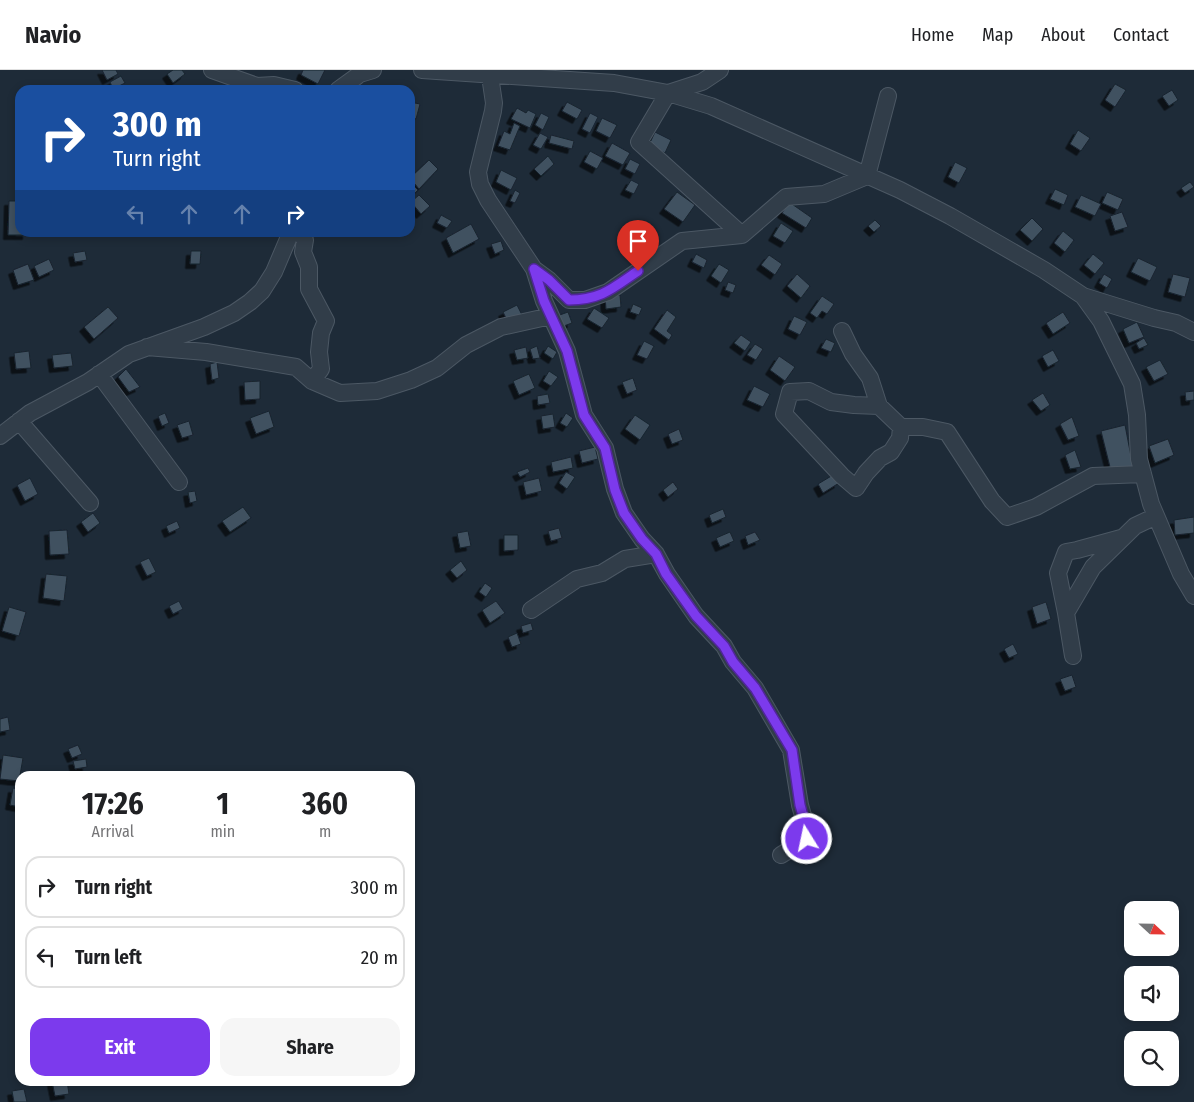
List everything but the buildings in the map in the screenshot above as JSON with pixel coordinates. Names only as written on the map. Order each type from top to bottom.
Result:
[{"type":"street","points":[[212,70],[254,85]]},
{"type":"street","points":[[345,85],[360,74],[373,70]]},
{"type":"street","points":[[422,70],[614,83],[668,94],[711,106],[900,190],[950,216],[1044,270],[1083,296],[1176,323],[1194,332]]},
{"type":"street","points":[[720,70],[702,82],[668,94],[640,142],[742,235]]},
{"type":"street","points":[[490,76],[494,103],[478,179],[488,200],[534,269],[544,301],[567,351],[584,415],[605,448],[615,490],[624,513],[642,539],[656,554],[666,574],[696,616],[724,646],[733,662],[755,688],[792,750],[807,839],[781,855]]},
{"type":"street","points":[[866,176],[888,96]]},
{"type":"street","points":[[534,269],[549,280],[569,300],[585,300],[608,292],[682,241],[742,235],[786,197],[824,194],[866,176]]},
{"type":"street","points":[[0,436],[30,413],[99,374],[129,354],[204,327],[234,313],[250,302],[262,291],[274,272],[289,237]]},
{"type":"street","points":[[303,237],[305,240],[302,252],[309,267],[309,289],[326,321],[321,333],[319,352],[321,369],[312,381]]},
{"type":"street","points":[[1083,296],[1101,321],[1132,384],[1137,415],[1139,459],[1143,474],[1156,516],[1180,574],[1194,596]]},
{"type":"street","points":[[147,347],[216,353],[296,367],[312,381],[340,393],[377,391],[411,380],[437,368],[466,344],[502,327],[551,316]]},
{"type":"street","points":[[842,331],[853,354],[870,378],[879,406],[901,427],[923,427],[947,432],[992,501],[1007,517],[1036,507],[1093,476],[1143,474]]},
{"type":"street","points":[[99,374],[179,482]]},
{"type":"street","points":[[879,406],[831,402],[809,392],[790,392],[784,414],[842,476],[856,488],[866,473],[880,458],[891,452],[900,438],[901,427]]},
{"type":"street","points":[[19,422],[90,503]]},
{"type":"street","points":[[1066,613],[1093,567],[1135,526],[1156,516]]},
{"type":"street","points":[[1073,656],[1058,573],[1066,552],[1123,537]]},
{"type":"street","points":[[531,610],[577,579],[602,572],[625,559],[656,554]]},
{"type":"route","points":[[638,271],[608,292],[585,300],[569,300],[549,280],[534,269],[544,301],[567,351],[584,415],[605,448],[615,490],[624,513],[642,539],[656,554],[678,592],[696,616],[724,646],[733,662],[755,688],[792,750],[807,839]]}]
